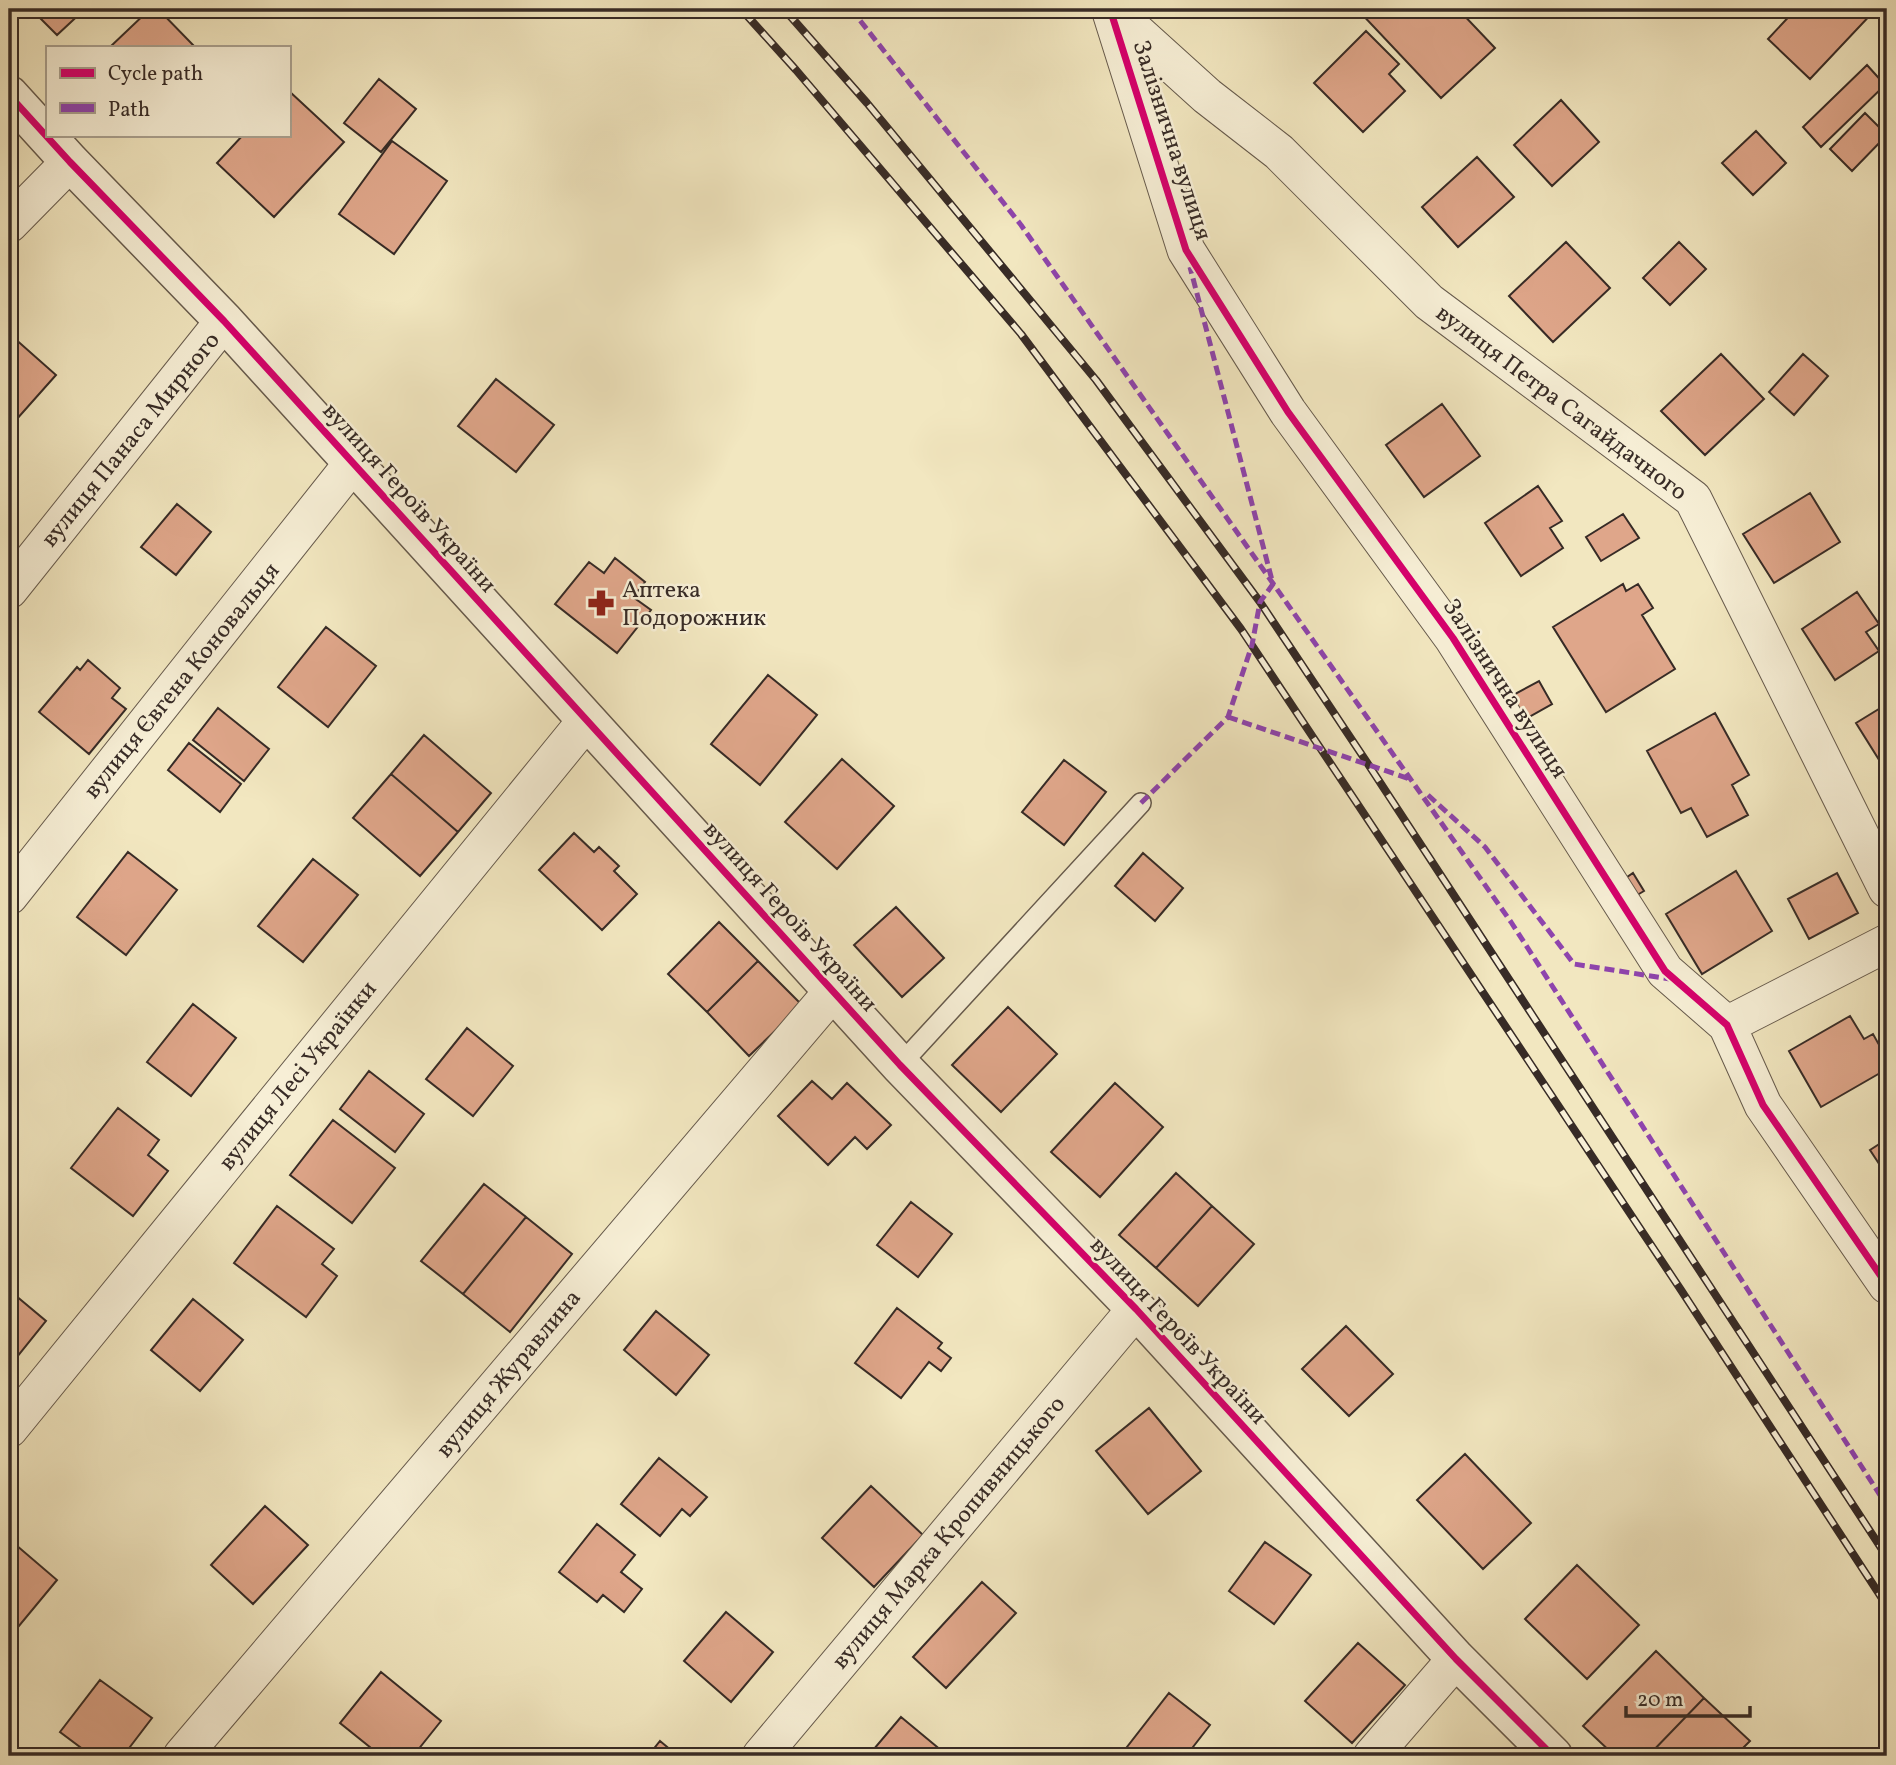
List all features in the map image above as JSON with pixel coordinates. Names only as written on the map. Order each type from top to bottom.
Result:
[{"type":"street","name":"вулиця Петра Сагайдачного","points":[[1111,10],[1207,96],[1279,152],[1429,302],[1693,499],[1887,889]]},
{"type":"street","name":"Залізнична вулиця","points":[[1111,10],[1186,250],[1288,412],[1453,638],[1665,971],[1727,1025],[1763,1105],[1887,1285]]},
{"type":"street","name":"вулиця Героїв України","points":[[9,95],[46,136]]},
{"type":"street","name":"вулиця Героїв України","points":[[46,136],[224,321],[900,1065],[1136,1308],[1456,1660],[1553,1756]]},
{"type":"street","points":[[9,224],[70,162]]},
{"type":"street","name":"вулиця Панаса Мирного","points":[[9,590],[224,321]]},
{"type":"street","name":"вулиця Євгена Коновальця","points":[[9,896],[353,463]]},
{"type":"street","name":"вулиця Лесі Українки","points":[[9,1429],[586,721]]},
{"type":"street","points":[[1727,1025],[1887,943]]},
{"type":"street","name":"вулиця Журавлина","points":[[182,1756],[834,990]]},
{"type":"street","name":"вулиця Марка Кропивницького","points":[[761,1756],[1136,1308]]},
{"type":"street","points":[[1372,1756],[1456,1660]]},
{"type":"lane","points":[[900,1065],[1141,803]]},
{"type":"building","points":[[31,9],[85,9],[57,35]]},
{"type":"building","points":[[150,9],[158,9],[194,46],[111,46]]},
{"type":"building","points":[[1357,9],[1458,9],[1495,48],[1441,98]]},
{"type":"building","points":[[1796,9],[1876,9],[1810,79],[1768,39]]},
{"type":"building","points":[[1366,31],[1399,64],[1389,74],[1405,91],[1363,132],[1314,83]]},
{"type":"building","points":[[1867,65],[1885,85],[1821,147],[1803,127]]},
{"type":"building","points":[[379,79],[416,109],[381,152],[344,123]]},
{"type":"building","points":[[290,92],[344,142],[274,217],[217,163],[242,136],[290,136]]},
{"type":"building","points":[[1561,100],[1599,142],[1552,186],[1514,145]]},
{"type":"building","points":[[1865,113],[1887,135],[1852,171],[1830,149]]},
{"type":"building","points":[[1756,131],[1786,163],[1753,195],[1722,163]]},
{"type":"building","points":[[392,141],[447,181],[394,254],[339,214]]},
{"type":"building","points":[[1477,157],[1514,197],[1458,247],[1422,207]]},
{"type":"building","points":[[1566,242],[1610,288],[1553,342],[1509,296]]},
{"type":"building","points":[[1679,242],[1706,269],[1670,305],[1643,278]]},
{"type":"building","points":[[13,337],[56,375],[16,420],[9,413],[9,341]]},
{"type":"building","points":[[1721,354],[1764,399],[1705,455],[1661,411]]},
{"type":"building","points":[[1803,354],[1828,376],[1794,415],[1769,392]]},
{"type":"building","points":[[496,379],[554,425],[516,472],[458,426]]},
{"type":"building","points":[[1442,404],[1480,456],[1424,497],[1386,445]]},
{"type":"building","points":[[1538,486],[1562,521],[1550,528],[1563,548],[1521,576],[1485,523]]},
{"type":"building","points":[[1810,493],[1840,542],[1774,583],[1743,534]]},
{"type":"building","points":[[177,504],[211,532],[176,575],[141,547]]},
{"type":"building","points":[[1623,514],[1639,538],[1601,561],[1586,537]]},
{"type":"building","points":[[615,558],[645,582],[633,597],[651,610],[617,653],[555,604],[589,562],[604,573]]},
{"type":"building","points":[[1623,584],[1626,591],[1638,584],[1653,608],[1642,615],[1675,669],[1606,712],[1553,627]]},
{"type":"building","points":[[1857,592],[1879,624],[1866,632],[1879,651],[1835,680],[1802,629]]},
{"type":"building","points":[[326,627],[376,666],[328,727],[278,687]]},
{"type":"building","points":[[88,660],[120,688],[112,698],[126,709],[89,754],[39,712],[77,667],[80,670]]},
{"type":"building","points":[[768,675],[817,715],[760,785],[711,744]]},
{"type":"building","points":[[1539,681],[1552,704],[1515,725],[1502,701]]},
{"type":"building","points":[[1887,704],[1887,771],[1886,771],[1856,723]]},
{"type":"building","points":[[218,708],[269,749],[244,781],[193,740]]},
{"type":"building","points":[[1715,713],[1749,775],[1732,785],[1748,815],[1707,837],[1691,808],[1681,813],[1647,751]]},
{"type":"building","points":[[424,735],[491,793],[458,832],[391,774]]},
{"type":"building","points":[[189,743],[241,784],[220,812],[168,770]]},
{"type":"building","points":[[842,759],[894,806],[837,869],[785,822]]},
{"type":"building","points":[[1064,760],[1106,792],[1064,845],[1022,812]]},
{"type":"building","points":[[391,774],[458,832],[420,876],[353,818]]},
{"type":"building","points":[[574,833],[594,852],[599,847],[619,866],[614,871],[637,894],[602,930],[539,870]]},
{"type":"building","points":[[128,852],[177,890],[126,955],[77,917]]},
{"type":"building","points":[[1143,853],[1183,888],[1155,921],[1115,886]]},
{"type":"building","points":[[313,859],[358,895],[303,962],[258,926]]},
{"type":"building","points":[[1736,871],[1772,931],[1702,974],[1666,914]]},
{"type":"building","points":[[1633,873],[1644,891],[1627,901],[1617,884]]},
{"type":"building","points":[[1837,873],[1858,913],[1809,939],[1788,899]]},
{"type":"building","points":[[896,907],[944,958],[902,997],[854,945]]},
{"type":"building","points":[[719,922],[758,961],[707,1012],[668,974]]},
{"type":"building","points":[[758,961],[802,1005],[749,1056],[707,1012]]},
{"type":"building","points":[[193,1004],[236,1038],[191,1096],[147,1062]]},
{"type":"building","points":[[1008,1007],[1057,1054],[1001,1112],[952,1065]]},
{"type":"building","points":[[1850,1016],[1864,1039],[1873,1034],[1887,1059],[1887,1069],[1821,1107],[1789,1051]]},
{"type":"building","points":[[467,1028],[513,1066],[473,1116],[426,1079]]},
{"type":"building","points":[[369,1071],[424,1114],[395,1152],[340,1109]]},
{"type":"building","points":[[812,1081],[832,1099],[847,1083],[891,1125],[867,1149],[855,1137],[828,1165],[778,1116]]},
{"type":"building","points":[[1115,1083],[1163,1127],[1100,1197],[1051,1152]]},
{"type":"building","points":[[118,1108],[159,1140],[148,1155],[168,1171],[133,1216],[71,1168]]},
{"type":"building","points":[[333,1120],[395,1168],[352,1223],[290,1175]]},
{"type":"building","points":[[1887,1139],[1887,1176],[1870,1150]]},
{"type":"building","points":[[1176,1173],[1212,1206],[1156,1268],[1119,1235]]},
{"type":"building","points":[[484,1184],[526,1217],[463,1294],[421,1261]]},
{"type":"building","points":[[911,1202],[952,1234],[918,1277],[877,1245]]},
{"type":"building","points":[[277,1206],[334,1249],[322,1264],[337,1276],[306,1317],[234,1263]]},
{"type":"building","points":[[1212,1206],[1254,1244],[1198,1306],[1156,1268]]},
{"type":"building","points":[[526,1217],[572,1254],[510,1332],[463,1294]]},
{"type":"building","points":[[9,1290],[46,1321],[9,1367]]},
{"type":"building","points":[[193,1299],[243,1340],[200,1391],[151,1350]]},
{"type":"building","points":[[897,1308],[942,1343],[938,1348],[951,1358],[941,1371],[929,1362],[901,1398],[855,1363]]},
{"type":"building","points":[[656,1311],[709,1355],[676,1395],[624,1350]]},
{"type":"building","points":[[1346,1326],[1393,1374],[1349,1416],[1302,1369]]},
{"type":"building","points":[[1149,1408],[1201,1471],[1148,1514],[1096,1451]]},
{"type":"building","points":[[1465,1454],[1531,1523],[1483,1569],[1417,1500]]},
{"type":"building","points":[[659,1458],[707,1497],[690,1516],[682,1509],[660,1536],[621,1504]]},
{"type":"building","points":[[871,1486],[923,1535],[874,1587],[822,1538]]},
{"type":"building","points":[[265,1506],[308,1545],[253,1604],[211,1565]]},
{"type":"building","points":[[597,1524],[635,1555],[621,1572],[642,1589],[624,1612],[603,1595],[597,1602],[559,1572]]},
{"type":"building","points":[[9,1539],[57,1580],[9,1638]]},
{"type":"building","points":[[1265,1542],[1311,1575],[1274,1624],[1229,1591]]},
{"type":"building","points":[[1577,1565],[1639,1625],[1587,1679],[1525,1619]]},
{"type":"building","points":[[982,1582],[1016,1613],[946,1688],[913,1657]]},
{"type":"building","points":[[726,1612],[773,1652],[731,1702],[684,1661]]},
{"type":"building","points":[[1358,1643],[1405,1685],[1352,1743],[1305,1701]]},
{"type":"building","points":[[1656,1651],[1704,1698],[1648,1756],[1615,1756],[1583,1726]]},
{"type":"building","points":[[381,1672],[441,1721],[413,1756],[381,1756],[340,1723]]},
{"type":"building","points":[[100,1680],[152,1718],[123,1756],[92,1756],[60,1732]]},
{"type":"building","points":[[1169,1693],[1210,1725],[1186,1756],[1120,1756]]},
{"type":"building","points":[[1704,1698],[1750,1741],[1735,1756],[1648,1756]]},
{"type":"building","points":[[901,1717],[948,1756],[868,1756]]},
{"type":"building","points":[[660,1741],[678,1756],[648,1756]]},
{"type":"railway","points":[[741,9],[1021,334],[1241,629],[1681,1290],[1887,1606]]},
{"type":"railway","points":[[784,9],[867,103],[1096,380],[1260,602],[1887,1557]]},
{"type":"marked path","points":[[851,9],[1021,225],[1511,922],[1887,1506]]},
{"type":"marked path","points":[[1141,803],[1228,717],[1252,645],[1260,602],[1273,584],[1190,267]]},
{"type":"marked path","points":[[1228,717],[1410,779]]},
{"type":"marked path","points":[[1428,795],[1485,847],[1574,964],[1670,979]]},
{"type":"cycle path","points":[[1110,9],[1186,250],[1288,412],[1453,638],[1665,971],[1727,1025],[1763,1105],[1887,1285]]},
{"type":"cycle path","points":[[9,95],[46,136]]},
{"type":"cycle path","points":[[46,136],[224,321],[900,1065],[1136,1309],[1456,1659],[1553,1756]]},
{"type":"place","name":"Аптека Подорожник","points":[[601,603]]}]
